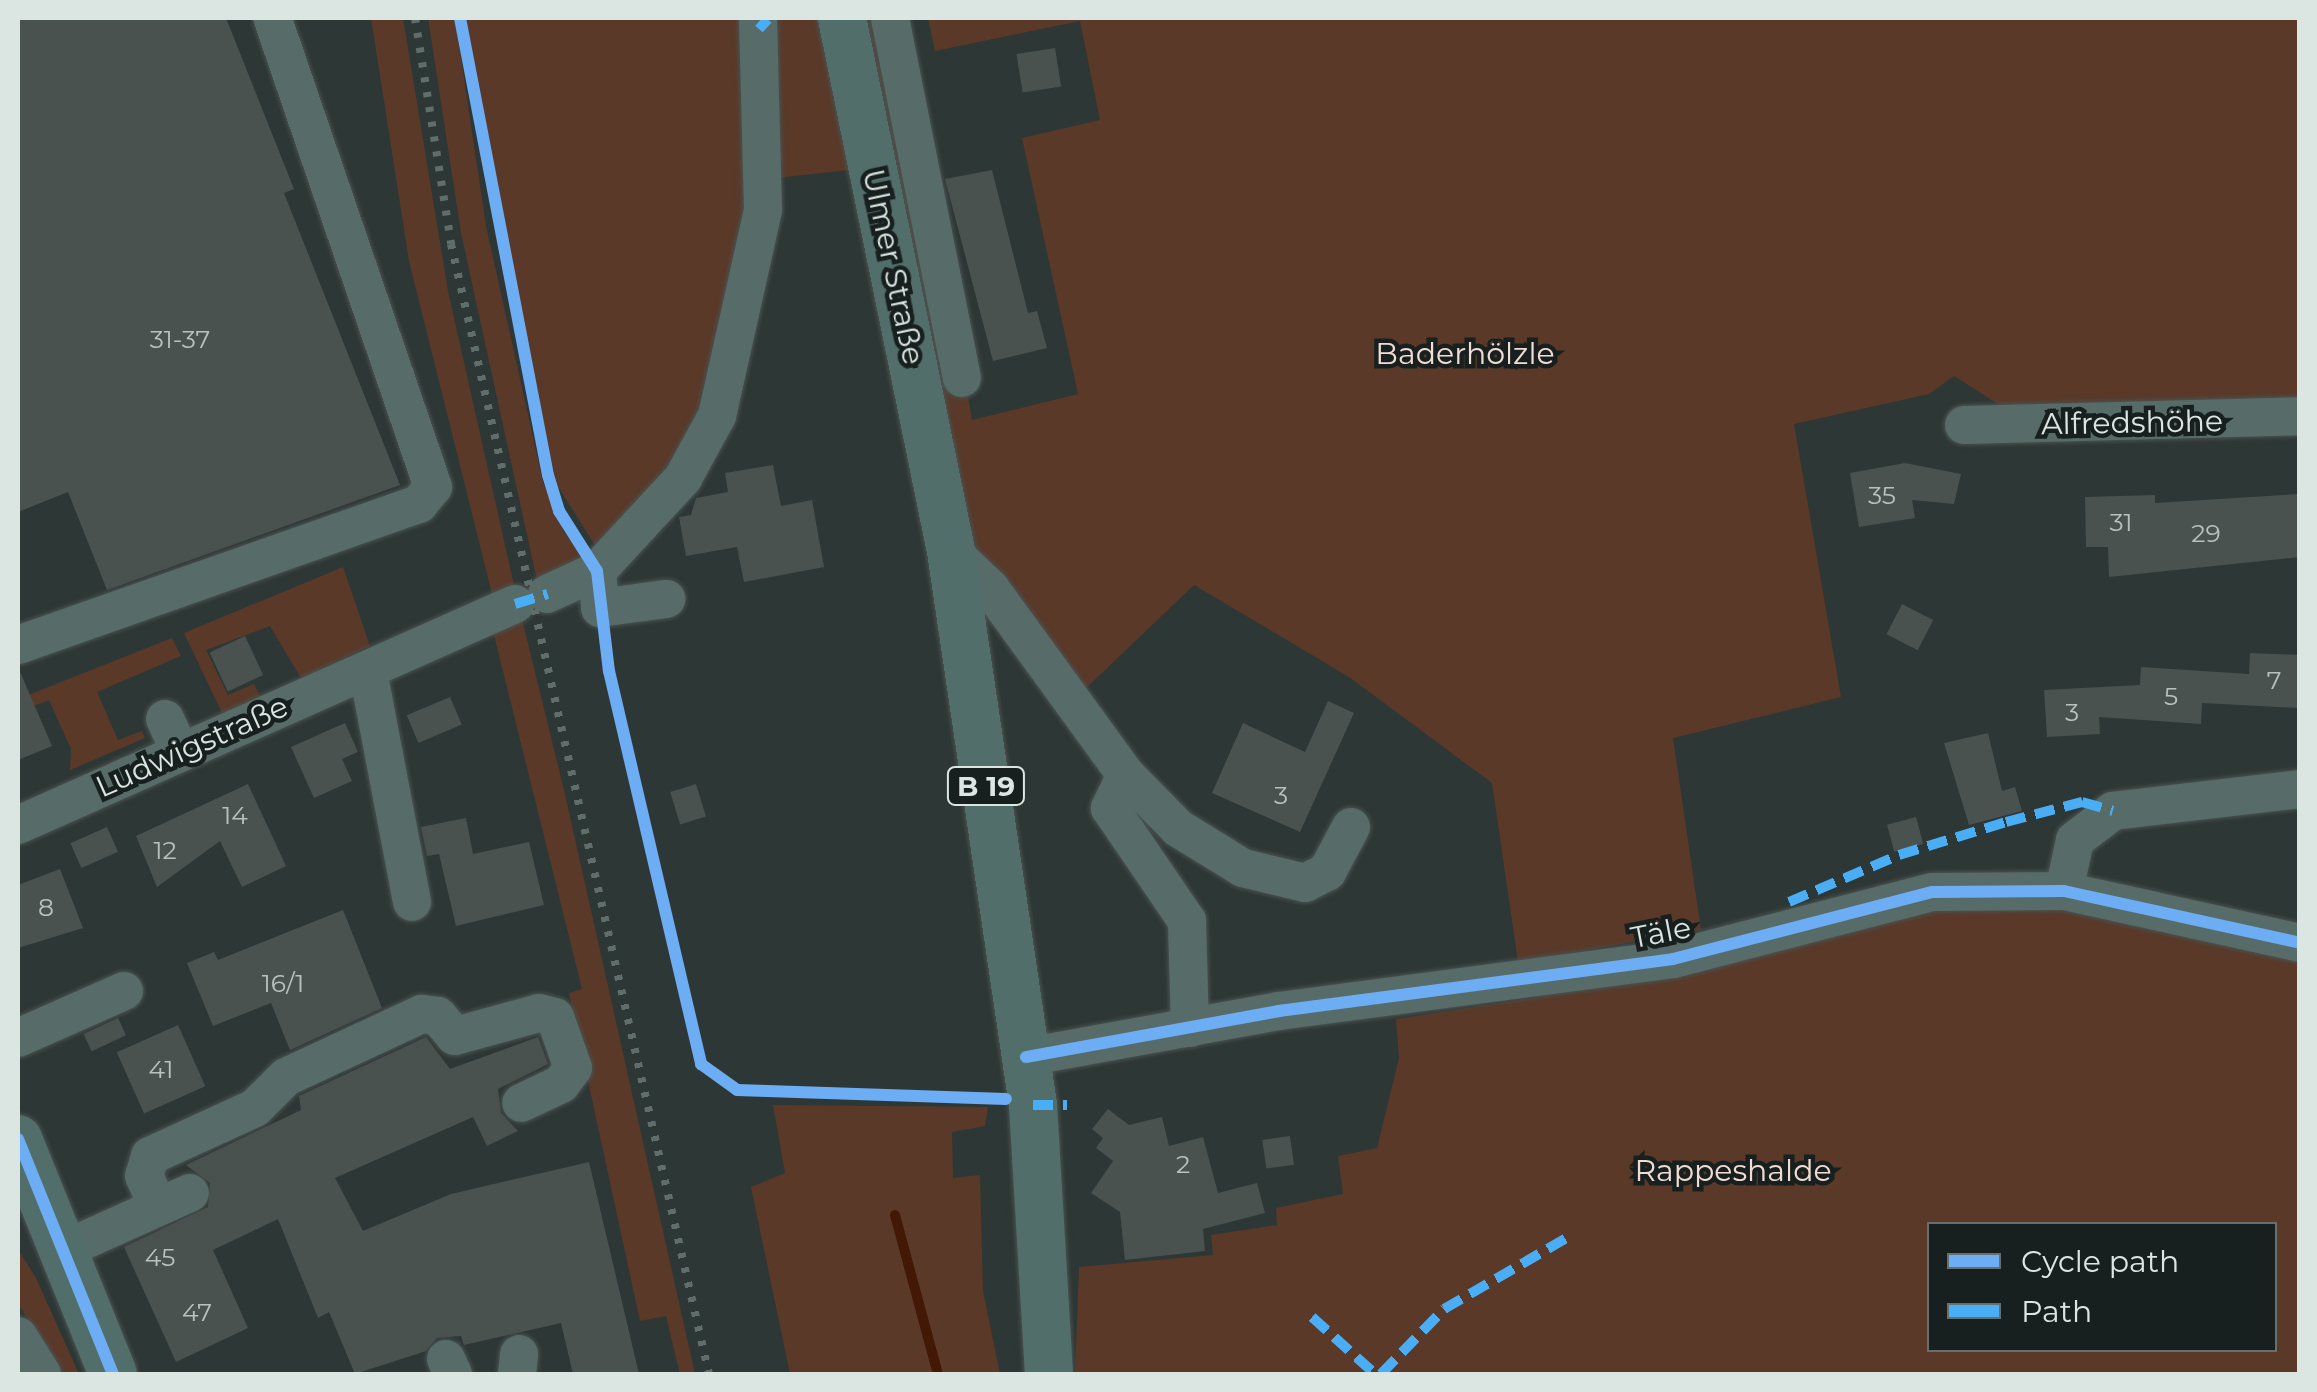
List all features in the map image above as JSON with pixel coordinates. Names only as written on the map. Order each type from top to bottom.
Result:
[{"type":"main road","name":"Ulmer Straße","points":[[842,18],[948,533]]},
{"type":"main road","name":"B 19","points":[[948,533],[1026,1056],[1049,1374]]},
{"type":"main road","points":[[18,1139],[114,1374]]},
{"type":"street","points":[[18,644],[420,504],[433,487],[272,18]]},
{"type":"street","points":[[666,599],[600,608],[596,571],[694,463],[726,387],[763,210],[758,18]]},
{"type":"street","points":[[890,18],[962,378]]},
{"type":"street","name":"Alfredshöhe","points":[[1964,425],[2300,416]]},
{"type":"street","points":[[948,533],[1126,774],[1178,828],[1242,868],[1285,882],[1327,872],[1351,827]]},
{"type":"street","name":"Ludwigstraße","points":[[18,825],[173,735],[368,670],[596,571]]},
{"type":"street","points":[[368,670],[412,902]]},
{"type":"street","points":[[1126,774],[1110,808],[1187,921],[1190,1028]]},
{"type":"street","points":[[2064,891],[2075,840],[2113,811],[2300,788]]},
{"type":"street","name":"Täle","points":[[1026,1056],[1190,1028],[1673,959],[1918,894],[2064,891],[2300,943]]},
{"type":"street","points":[[18,1038],[124,991]]},
{"type":"street","points":[[63,1250],[174,1200],[144,1176],[150,1156],[256,1108],[286,1077],[422,1014],[438,1016],[454,1036],[538,1013],[555,1016],[573,1057],[569,1077],[521,1102]]},
{"type":"street","points":[[18,1336],[42,1374]]},
{"type":"green space","points":[[371,18],[403,18],[448,291],[514,585],[492,594],[409,261]]},
{"type":"green space","points":[[428,18],[455,18],[486,226],[543,482],[564,532],[586,560],[537,581],[461,233]]},
{"type":"green space","points":[[466,18],[752,18],[759,168],[704,430],[598,550],[557,485],[517,308]]},
{"type":"green space","points":[[772,18],[819,18],[849,170],[776,178]]},
{"type":"green space","name":"Baderhölzle","points":[[867,18],[877,18],[954,392],[968,396],[972,420],[1078,394],[1022,138],[1100,120],[1080,21],[935,51],[928,18],[2299,18],[2299,406],[2001,406],[1954,376],[1929,394],[1794,424],[1841,697],[1673,738],[1701,930],[1518,962],[1492,783],[1349,677],[1194,585],[1082,692],[962,549]]},
{"type":"green space","points":[[343,567],[370,646],[301,678],[270,626],[206,650],[228,695],[254,684],[260,696],[222,713],[184,633]]},
{"type":"green space","points":[[521,615],[695,1374],[680,1374],[666,1316],[640,1321],[569,993],[582,989],[492,627]]},
{"type":"green space","points":[[172,638],[181,656],[97,692],[118,740],[142,731],[145,738],[70,770],[71,749],[49,700],[18,712],[18,699]]},
{"type":"green space","name":"Rappeshalde","points":[[2041,906],[2175,928],[2299,961],[2299,1374],[1075,1374],[1079,1267],[1213,1255],[1211,1235],[1277,1225],[1276,1208],[1343,1194],[1338,1156],[1377,1148],[1399,1058],[1396,1019],[1624,984],[1947,908]]},
{"type":"green space","points":[[773,1105],[988,1107],[985,1126],[952,1132],[953,1178],[980,1175],[983,1291],[1000,1374],[790,1374],[751,1187],[785,1173]]},
{"type":"green space","points":[[18,1249],[36,1278],[79,1374],[63,1374],[18,1304]]},
{"type":"building","points":[[18,18],[226,18],[294,189],[284,193],[400,485],[107,590],[68,492],[18,512]]},
{"type":"building","points":[[1055,48],[1061,87],[1023,93],[1016,54]]},
{"type":"building","points":[[992,170],[1028,313],[1037,311],[1047,348],[993,361],[945,179]]},
{"type":"building","points":[[1905,463],[1961,474],[1954,504],[1912,500],[1915,518],[1859,527],[1850,473]]},
{"type":"building","points":[[773,465],[781,506],[812,500],[824,567],[744,582],[737,547],[686,556],[679,517],[691,515],[696,498],[728,492],[725,473]]},
{"type":"building","points":[[2300,494],[2300,557],[2109,577],[2108,547],[2086,547],[2085,497],[2155,495],[2155,503]]},
{"type":"building","points":[[1902,604],[1933,620],[1918,650],[1887,634]]},
{"type":"building","points":[[245,636],[263,675],[228,691],[210,652]]},
{"type":"building","points":[[2250,653],[2300,655],[2300,708],[2202,703],[2201,724],[2099,717],[2100,734],[2047,737],[2044,690],[2140,685],[2141,667],[2249,674]]},
{"type":"building","points":[[18,667],[52,746],[18,760]]},
{"type":"building","points":[[450,697],[462,725],[418,743],[407,715]]},
{"type":"building","points":[[1328,701],[1354,713],[1300,832],[1212,793],[1243,723],[1305,752]]},
{"type":"building","points":[[345,723],[358,752],[342,759],[352,781],[314,798],[291,747]]},
{"type":"building","points":[[1988,733],[2002,791],[2015,787],[2022,811],[1969,825],[1944,743]]},
{"type":"building","points":[[248,784],[286,866],[242,887],[220,841],[157,887],[136,836]]},
{"type":"building","points":[[696,784],[706,817],[680,824],[670,792]]},
{"type":"building","points":[[1916,817],[1923,844],[1894,852],[1887,825]]},
{"type":"building","points":[[466,818],[473,854],[529,842],[544,905],[456,926],[439,854],[427,856],[421,827]]},
{"type":"building","points":[[107,827],[118,852],[81,868],[70,843]]},
{"type":"building","points":[[60,869],[83,928],[18,948],[18,885]]},
{"type":"building","points":[[343,910],[382,1008],[290,1050],[271,1003],[213,1026],[187,963],[214,952],[218,960]]},
{"type":"building","points":[[118,1018],[126,1035],[92,1051],[84,1034]]},
{"type":"building","points":[[178,1025],[205,1086],[144,1113],[117,1052]]},
{"type":"building","points":[[426,1037],[450,1069],[538,1037],[548,1064],[498,1089],[501,1113],[518,1131],[487,1146],[473,1117],[335,1178],[363,1231],[451,1194],[589,1162],[639,1374],[573,1374],[561,1323],[464,1345],[461,1336],[437,1338],[426,1351],[355,1374],[329,1312],[318,1318],[278,1219],[213,1250],[248,1328],[176,1362],[124,1247],[208,1207],[210,1183],[186,1165],[301,1110],[299,1096]]},
{"type":"building","points":[[1108,1109],[1129,1125],[1162,1117],[1169,1146],[1203,1137],[1218,1193],[1257,1183],[1265,1213],[1203,1229],[1205,1251],[1125,1260],[1120,1212],[1091,1193],[1113,1161],[1096,1148],[1103,1138],[1092,1129]]},
{"type":"building","points":[[1290,1136],[1294,1165],[1266,1169],[1262,1140]]},
{"type":"waterway","points":[[895,1215],[938,1374]]},
{"type":"railway","points":[[415,18],[451,244],[709,1374]]},
{"type":"marked path","points":[[759,29],[768,19]]},
{"type":"marked path","points":[[515,604],[547,594]]},
{"type":"marked path","points":[[1789,902],[1899,855],[2006,822],[2082,802],[2113,811]]},
{"type":"marked path","points":[[1033,1105],[1067,1105]]},
{"type":"marked path","points":[[1381,1374],[1444,1309],[1570,1236]]},
{"type":"marked path","points":[[1312,1317],[1375,1374]]},
{"type":"cycle path","points":[[460,18],[548,475],[559,511],[597,571],[609,671],[701,1064],[737,1090],[1006,1099]]},
{"type":"cycle path","points":[[1026,1057],[1279,1011],[1673,959],[1933,892],[2064,891],[2300,943]]},
{"type":"cycle path","points":[[18,1139],[113,1374]]}]
